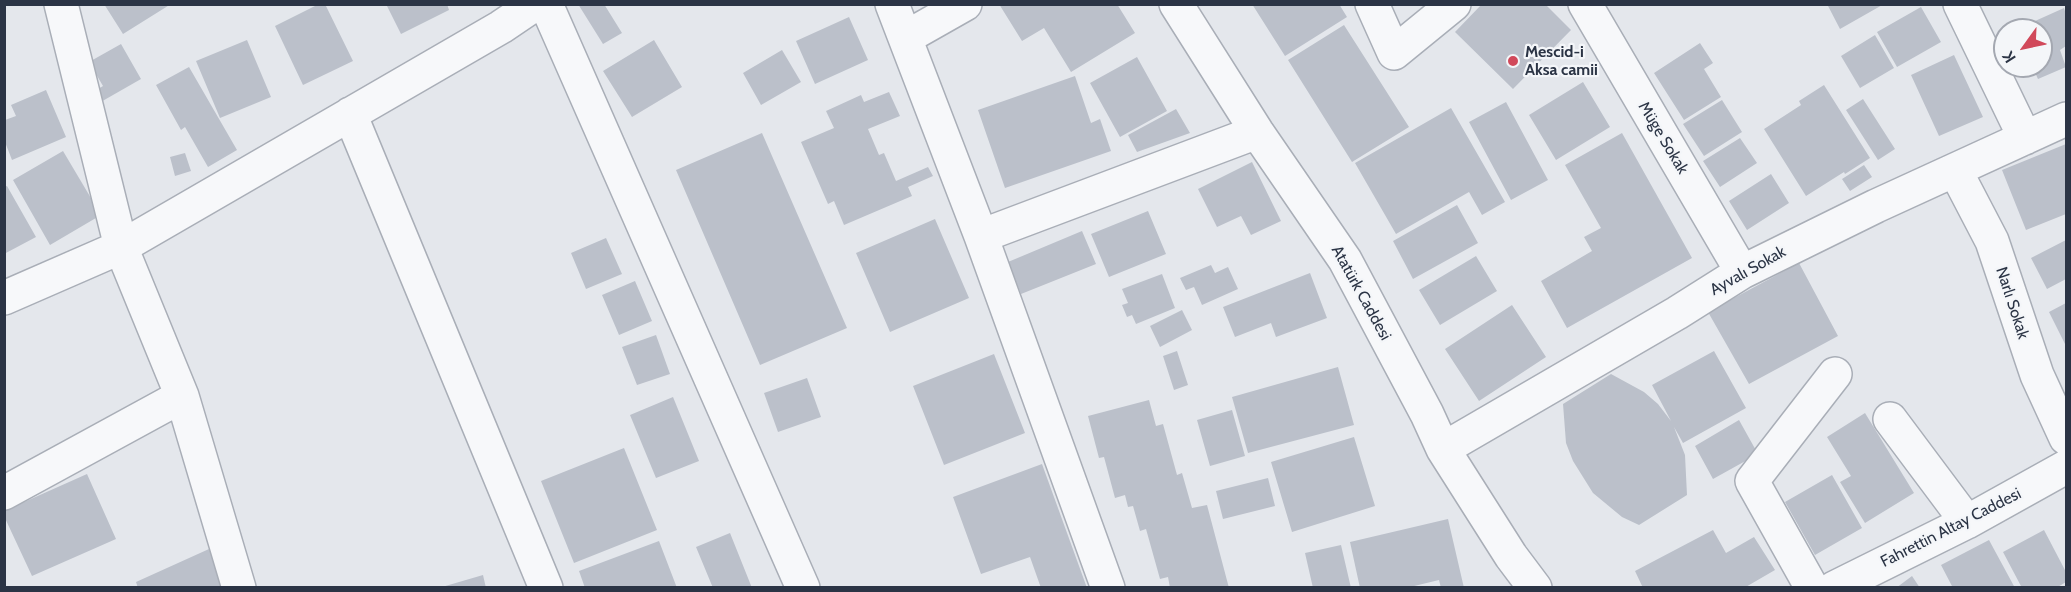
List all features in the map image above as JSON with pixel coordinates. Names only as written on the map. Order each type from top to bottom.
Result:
[{"type":"street","points":[[61,4],[122,247],[182,396],[239,588]]},
{"type":"street","points":[[4,298],[122,247],[350,114],[497,16],[535,4]]},
{"type":"street","points":[[546,4],[803,588]]},
{"type":"street","points":[[892,4],[981,236],[1108,588]]},
{"type":"street","points":[[905,38],[965,4]]},
{"type":"street","name":"Atatürk Caddesi","points":[[1176,4],[1257,132],[1345,260],[1427,414],[1443,449],[1535,588]]},
{"type":"street","points":[[1372,4],[1394,53],[1454,4]]},
{"type":"street","name":"Müge Sokak","points":[[1585,4],[1742,272]]},
{"type":"street","points":[[1960,4],[2025,138]]},
{"type":"street","points":[[350,114],[546,588]]},
{"type":"street","name":"Ayvalı Sokak","points":[[1443,449],[1677,313],[1742,272],[1876,206],[2067,119]]},
{"type":"street","points":[[981,236],[1257,132]]},
{"type":"street","name":"Narlı Sokak","points":[[1955,170],[1992,241],[2037,375],[2067,438]]},
{"type":"street","points":[[1812,588],[1752,481],[1835,374]]},
{"type":"street","points":[[4,493],[182,396]]},
{"type":"street","points":[[1890,419],[1967,522]]},
{"type":"street","name":"Fahrettin Altay Caddesi","points":[[1833,588],[1967,522],[2067,467]]},
{"type":"building","points":[[104,4],[171,4],[123,34]]},
{"type":"building","points":[[319,4],[325,4],[353,61],[303,85],[275,26]]},
{"type":"building","points":[[386,4],[447,4],[449,10],[401,34]]},
{"type":"building","points":[[578,4],[604,4],[622,33],[603,44]]},
{"type":"building","points":[[999,4],[1117,4],[1135,33],[1071,72],[1044,28],[1022,41]]},
{"type":"building","points":[[1252,4],[1339,4],[1347,17],[1285,56]]},
{"type":"building","name":"Mescid-i Aksa camii","points":[[1482,4],[1545,4],[1571,30],[1513,89],[1455,32]]},
{"type":"building","points":[[1827,4],[1884,4],[1840,29]]},
{"type":"building","points":[[1921,7],[1941,42],[1897,67],[1877,32]]},
{"type":"building","points":[[2064,8],[2066,14],[2066,46],[2060,50],[2066,67],[2053,73],[2053,18],[2042,18]]},
{"type":"building","points":[[849,17],[868,60],[815,84],[796,41]]},
{"type":"building","points":[[1344,25],[1409,127],[1352,162],[1288,60]]},
{"type":"building","points":[[1875,35],[1894,68],[1860,88],[1841,56]]},
{"type":"building","points":[[247,40],[271,97],[220,118],[196,61]]},
{"type":"building","points":[[654,40],[682,87],[632,117],[603,71]]},
{"type":"building","points":[[1700,43],[1713,63],[1704,69],[1721,97],[1684,120],[1654,73]]},
{"type":"building","points":[[121,44],[141,79],[99,103],[93,92],[103,86],[89,62]]},
{"type":"building","points":[[782,50],[801,82],[761,105],[743,73]]},
{"type":"building","points":[[1954,55],[1983,117],[1939,136],[1911,75]]},
{"type":"building","points":[[1137,57],[1167,111],[1120,137],[1090,83]]},
{"type":"building","points":[[189,67],[237,150],[208,167],[185,127],[181,130],[156,85]]},
{"type":"building","points":[[1075,76],[1091,123],[1100,119],[1111,151],[1005,188],[978,110]]},
{"type":"building","points":[[1583,82],[1610,127],[1556,160],[1529,115]]},
{"type":"building","points":[[1824,85],[1870,158],[1806,196],[1764,129],[1801,105],[1799,101]]},
{"type":"building","points":[[46,90],[66,137],[12,160],[5,142],[5,120],[16,116],[11,105]]},
{"type":"building","points":[[889,92],[900,116],[868,129],[879,155],[884,153],[896,181],[928,167],[933,176],[908,187],[912,196],[844,225],[834,201],[828,204],[801,142],[834,128],[826,111],[861,95],[864,102]]},
{"type":"building","points":[[1863,99],[1895,149],[1878,160],[1846,110]]},
{"type":"building","points":[[1722,100],[1742,132],[1704,156],[1683,124]]},
{"type":"building","points":[[1506,102],[1548,180],[1511,200],[1469,122]]},
{"type":"building","points":[[1451,108],[1505,202],[1482,215],[1469,192],[1396,234],[1355,163]]},
{"type":"building","points":[[1176,109],[1190,133],[1137,152],[1128,135]]},
{"type":"building","points":[[762,133],[847,328],[760,365],[676,170]]},
{"type":"building","points":[[1622,133],[1692,258],[1567,328],[1541,281],[1592,251],[1584,237],[1601,228],[1565,165]]},
{"type":"building","points":[[1740,138],[1757,163],[1720,187],[1703,161]]},
{"type":"building","points":[[2066,144],[2066,214],[2026,230],[2002,170]]},
{"type":"building","points":[[63,151],[101,215],[50,245],[13,180]]},
{"type":"building","points":[[185,153],[191,171],[175,176],[170,157]]},
{"type":"building","points":[[1252,162],[1281,221],[1251,235],[1241,216],[1217,227],[1198,189]]},
{"type":"building","points":[[1864,165],[1872,177],[1850,191],[1842,179]]},
{"type":"building","points":[[1771,174],[1789,203],[1747,230],[1729,201]]},
{"type":"building","points":[[7,186],[36,237],[4,254],[4,187]]},
{"type":"building","points":[[1457,205],[1478,243],[1413,279],[1393,241]]},
{"type":"building","points":[[1148,211],[1166,254],[1109,277],[1091,234]]},
{"type":"building","points":[[935,219],[969,298],[890,332],[856,253]]},
{"type":"building","points":[[1082,231],[1096,264],[1021,294],[1008,262]]},
{"type":"building","points":[[606,238],[622,274],[586,289],[571,253]]},
{"type":"building","points":[[2066,240],[2066,279],[2047,289],[2031,258]]},
{"type":"building","points":[[1476,256],[1497,291],[1440,325],[1419,290]]},
{"type":"building","points":[[1799,263],[1838,336],[1749,384],[1708,312]]},
{"type":"building","points":[[1211,265],[1215,273],[1228,267],[1238,289],[1202,305],[1194,287],[1186,290],[1180,278]]},
{"type":"building","points":[[1310,273],[1327,318],[1276,337],[1271,323],[1235,337],[1223,307]]},
{"type":"building","points":[[1162,274],[1175,308],[1136,324],[1132,315],[1127,317],[1122,305],[1128,303],[1122,289]]},
{"type":"building","points":[[635,281],[652,321],[619,335],[602,295]]},
{"type":"building","points":[[2066,303],[2066,346],[2049,312]]},
{"type":"building","points":[[1512,305],[1546,357],[1479,401],[1445,349]]},
{"type":"building","points":[[1182,310],[1192,330],[1160,347],[1150,326]]},
{"type":"building","points":[[656,335],[670,374],[637,385],[622,347]]},
{"type":"building","points":[[1177,351],[1188,385],[1174,390],[1163,356]]},
{"type":"building","points":[[1714,351],[1746,408],[1683,443],[1674,427],[1685,455],[1687,495],[1639,525],[1622,517],[1593,493],[1573,461],[1566,443],[1563,404],[1611,374],[1644,392],[1658,404],[1671,421],[1652,385]]},
{"type":"building","points":[[994,354],[1025,433],[944,465],[913,386]]},
{"type":"building","points":[[1338,367],[1354,425],[1248,453],[1232,397]]},
{"type":"building","points":[[807,378],[821,417],[778,432],[764,393]]},
{"type":"building","points":[[673,397],[699,461],[656,478],[630,415]]},
{"type":"building","points":[[1149,400],[1156,426],[1163,424],[1177,475],[1182,473],[1192,508],[1207,505],[1229,588],[1170,588],[1168,577],[1160,579],[1146,529],[1140,531],[1133,506],[1128,507],[1125,495],[1115,498],[1104,457],[1099,458],[1088,416]]},
{"type":"building","points":[[1232,410],[1245,456],[1210,466],[1197,420]]},
{"type":"building","points":[[1865,413],[1914,493],[1865,523],[1840,482],[1851,476],[1827,437]]},
{"type":"building","points":[[1739,420],[1758,454],[1713,479],[1695,446]]},
{"type":"building","points":[[1354,437],[1375,506],[1292,532],[1271,462]]},
{"type":"building","points":[[624,448],[657,530],[574,563],[541,481]]},
{"type":"building","points":[[1042,464],[1087,588],[1041,588],[1030,557],[981,574],[953,497]]},
{"type":"building","points":[[87,474],[116,539],[32,576],[4,516],[4,511]]},
{"type":"building","points":[[1832,475],[1862,528],[1815,555],[1785,502]]},
{"type":"building","points":[[1268,478],[1275,506],[1223,519],[1216,491]]},
{"type":"building","points":[[1448,519],[1464,588],[1441,588],[1439,580],[1406,588],[1360,588],[1350,542]]},
{"type":"building","points":[[1713,530],[1726,553],[1754,537],[1775,570],[1744,588],[1643,588],[1635,571]]},
{"type":"building","points":[[2044,530],[2066,572],[2066,582],[2056,588],[2022,588],[2003,552]]},
{"type":"building","points":[[730,533],[752,588],[713,588],[696,547]]},
{"type":"building","points":[[1989,540],[2015,588],[1953,588],[1941,565]]},
{"type":"building","points":[[659,541],[677,588],[585,588],[579,571]]},
{"type":"building","points":[[1341,545],[1351,588],[1313,588],[1305,553]]},
{"type":"building","points":[[209,549],[226,588],[138,588],[136,582]]},
{"type":"building","points":[[483,575],[486,588],[442,588],[442,587]]},
{"type":"building","points":[[1912,576],[1920,588],[1896,588]]},
{"type":"place","name":"Mescid-i Aksa camii","points":[[1513,61]]}]
